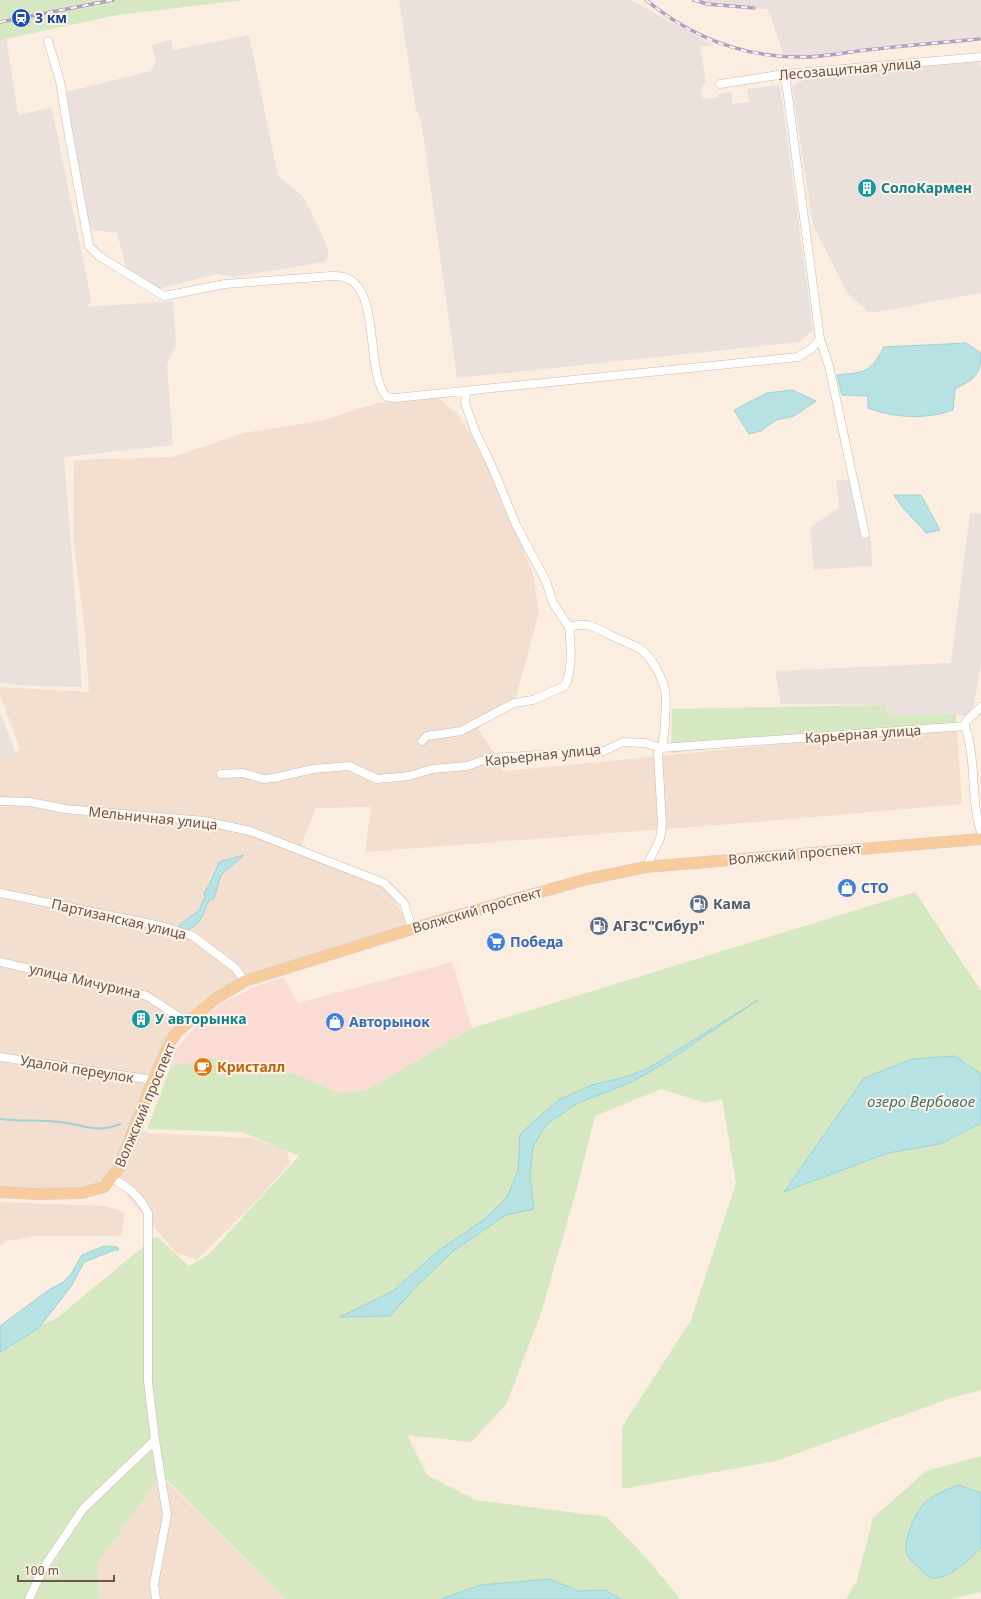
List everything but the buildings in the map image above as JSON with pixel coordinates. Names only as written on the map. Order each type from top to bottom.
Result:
[{"type":"main road","name":"Волжский проспект","points":[[0,1192],[35,1194],[82,1193],[95,1191],[104,1187],[112,1178],[126,1153],[153,1080],[170,1042],[187,1022],[215,999],[245,981],[412,929],[587,879],[646,867],[981,839]]},
{"type":"street","points":[[48,41],[60,81],[89,246],[99,256],[164,296],[226,284],[332,276],[345,277],[354,284],[367,307],[379,386],[387,397],[396,398],[466,393],[798,357],[811,349],[820,339]]},
{"type":"street","name":"Лесозащитная улица","points":[[720,84],[786,74],[981,58]]},
{"type":"street","points":[[786,74],[820,339],[830,374],[865,534]]},
{"type":"street","points":[[422,741],[428,736],[461,731],[514,703],[533,700],[565,686],[569,678],[572,648],[569,627],[554,603],[546,581],[516,525],[494,471],[475,432],[466,408],[466,393]]},
{"type":"street","points":[[569,627],[580,623],[595,627],[625,643],[638,647],[646,654],[656,669],[664,690],[666,705],[661,748],[658,753],[662,824],[660,839],[646,867]]},
{"type":"street","points":[[981,707],[966,721],[965,726],[973,763],[974,797],[977,820],[981,832]]},
{"type":"street","name":"Карьерная улица","points":[[221,774],[243,773],[263,779],[274,778],[313,768],[349,766],[377,779],[409,776],[432,769],[467,766],[490,758],[604,751],[623,742],[645,743],[661,748],[965,726]]},
{"type":"street","name":"Мельничная улица","points":[[0,801],[30,802],[65,809],[204,821],[250,831],[384,883],[404,903],[412,929]]},
{"type":"street","name":"Партизанская улица","points":[[0,893],[161,926],[193,936],[235,968],[245,981]]},
{"type":"street","name":"улица Мичурина","points":[[0,962],[147,996],[187,1022]]},
{"type":"street","name":"Удалой переулок","points":[[0,1057],[153,1080]]},
{"type":"street","points":[[112,1178],[133,1191],[148,1213],[148,1381],[155,1440],[167,1515],[154,1584],[156,1599]]},
{"type":"street","points":[[29,1599],[44,1567],[82,1509],[155,1440]]},
{"type":"shaded area","points":[[399,0],[631,0],[713,45],[700,47],[706,82],[701,89],[703,99],[719,97],[718,94],[731,92],[733,104],[749,102],[747,89],[780,85],[813,330],[799,342],[457,378],[421,119],[416,110]]},
{"type":"shaded area","points":[[694,0],[981,0],[981,39],[808,57],[784,56],[768,9],[707,4]]},
{"type":"shaded area","points":[[6,35],[18,115],[52,108],[91,299],[88,307],[173,301],[176,345],[167,365],[173,445],[64,457],[82,687],[34,686],[0,683],[0,37]]},
{"type":"shaded area","points":[[249,35],[278,176],[304,197],[323,237],[329,254],[325,262],[233,277],[217,274],[158,289],[126,267],[117,233],[93,230],[87,221],[66,92],[151,71],[156,61],[152,45],[171,40],[173,50]]},
{"type":"shaded area","points":[[968,59],[977,61],[981,68],[981,293],[870,313],[848,294],[813,225],[792,86],[802,80]]},
{"type":"shaded area","points":[[438,398],[457,413],[485,457],[533,573],[539,613],[516,697],[478,729],[506,771],[957,727],[962,804],[744,823],[365,852],[371,807],[316,808],[299,850],[383,882],[412,929],[245,981],[177,1032],[135,1128],[150,1133],[251,1138],[286,1149],[290,1163],[263,1194],[197,1260],[176,1253],[112,1178],[104,1187],[0,1192],[0,756],[16,753],[20,749],[0,695],[0,687],[89,692],[85,633],[73,537],[74,460],[172,457],[243,433],[320,421],[378,403]]},
{"type":"shaded area","points":[[858,479],[871,544],[872,566],[814,570],[810,528],[839,507],[836,481]]},
{"type":"shaded area","points":[[970,513],[981,514],[981,664],[972,717],[956,714],[887,715],[886,705],[781,704],[775,671],[951,663]]},
{"type":"shaded area","points":[[0,712],[16,753],[0,756]]},
{"type":"shaded area","name":"Авторынок","points":[[452,962],[472,1028],[367,1090],[339,1093],[295,1074],[215,1058],[171,1066],[176,1049],[205,1016],[224,1002],[259,985],[284,977],[298,1003]]},
{"type":"shaded area","points":[[0,1202],[106,1206],[124,1212],[122,1236],[35,1236],[7,1241],[0,1246]]},
{"type":"shaded area","points":[[160,1475],[285,1599],[99,1599],[98,1563]]},
{"type":"green space","points":[[0,0],[243,0],[118,15],[0,40]]},
{"type":"green space","points":[[886,705],[887,715],[956,714],[956,724],[671,753],[672,709]]},
{"type":"green space","points":[[915,892],[981,991],[981,1390],[951,1398],[776,1461],[622,1489],[622,1427],[691,1320],[736,1183],[722,1099],[706,1103],[661,1089],[595,1116],[577,1188],[542,1310],[506,1405],[471,1442],[407,1435],[427,1475],[476,1500],[607,1517],[650,1562],[680,1599],[285,1599],[161,1474],[98,1563],[99,1599],[0,1599],[0,1343],[57,1318],[156,1236],[189,1266],[209,1254],[299,1156],[242,1132],[147,1129],[171,1066],[215,1058],[295,1074],[339,1093],[367,1090],[472,1028]]},
{"type":"green space","points":[[981,1456],[981,1593],[978,1592],[952,1599],[846,1599],[857,1580],[873,1518],[926,1471]]},
{"type":"water","points":[[966,343],[981,353],[980,367],[972,379],[955,389],[953,410],[932,415],[899,416],[868,408],[868,396],[842,395],[837,375],[866,370],[875,362],[884,347]]},
{"type":"water","points":[[792,390],[816,401],[794,416],[776,420],[761,431],[749,434],[734,410],[767,393]]},
{"type":"water","points":[[894,495],[921,495],[940,530],[926,533],[905,510]]},
{"type":"water","points":[[244,855],[221,875],[214,898],[208,902],[200,920],[194,926],[184,931],[178,927],[200,908],[205,898],[204,893],[219,862]]},
{"type":"water","points":[[758,1000],[665,1063],[632,1082],[578,1103],[547,1124],[533,1146],[530,1176],[534,1209],[506,1215],[453,1251],[417,1286],[390,1316],[340,1317],[393,1291],[438,1251],[485,1219],[507,1197],[518,1171],[520,1134],[558,1100],[592,1085],[622,1078],[647,1069]]},
{"type":"water","name":"озеро Вербовое","points":[[955,1056],[981,1074],[981,1123],[940,1144],[888,1153],[784,1192],[864,1078],[912,1059]]},
{"type":"water","points":[[104,1246],[117,1247],[119,1250],[115,1250],[84,1262],[72,1285],[39,1328],[0,1352],[0,1326],[50,1289],[62,1283],[71,1274],[82,1255]]},
{"type":"water","points":[[958,1485],[981,1493],[981,1548],[954,1571],[941,1577],[932,1578],[925,1574],[909,1557],[906,1549],[907,1538],[915,1517],[922,1506],[937,1494]]},
{"type":"water","points":[[549,1579],[579,1591],[605,1590],[621,1599],[441,1599],[480,1585]]},
{"type":"waterway","points":[[0,1119],[58,1122],[93,1128],[112,1127],[120,1124]]},
{"type":"railway","points":[[0,22],[113,0]]},
{"type":"railway","points":[[646,0],[682,26],[701,35],[721,44],[762,54],[806,57],[979,39]]},
{"type":"railway","points":[[694,0],[707,4],[754,8]]},
{"type":"place","name":"3 км","points":[[21,18]]},
{"type":"place","name":"СолоКармен","points":[[867,188]]},
{"type":"place","name":"СТО","points":[[847,888]]},
{"type":"place","name":"Кама","points":[[699,904]]},
{"type":"place","name":"АГЗС\"Сибур\"","points":[[599,926]]},
{"type":"place","name":"Победа","points":[[496,942]]},
{"type":"place","name":"У авторынка","points":[[141,1019]]},
{"type":"place","name":"Авторынок","points":[[335,1022]]},
{"type":"place","name":"Кристалл","points":[[203,1067]]}]
